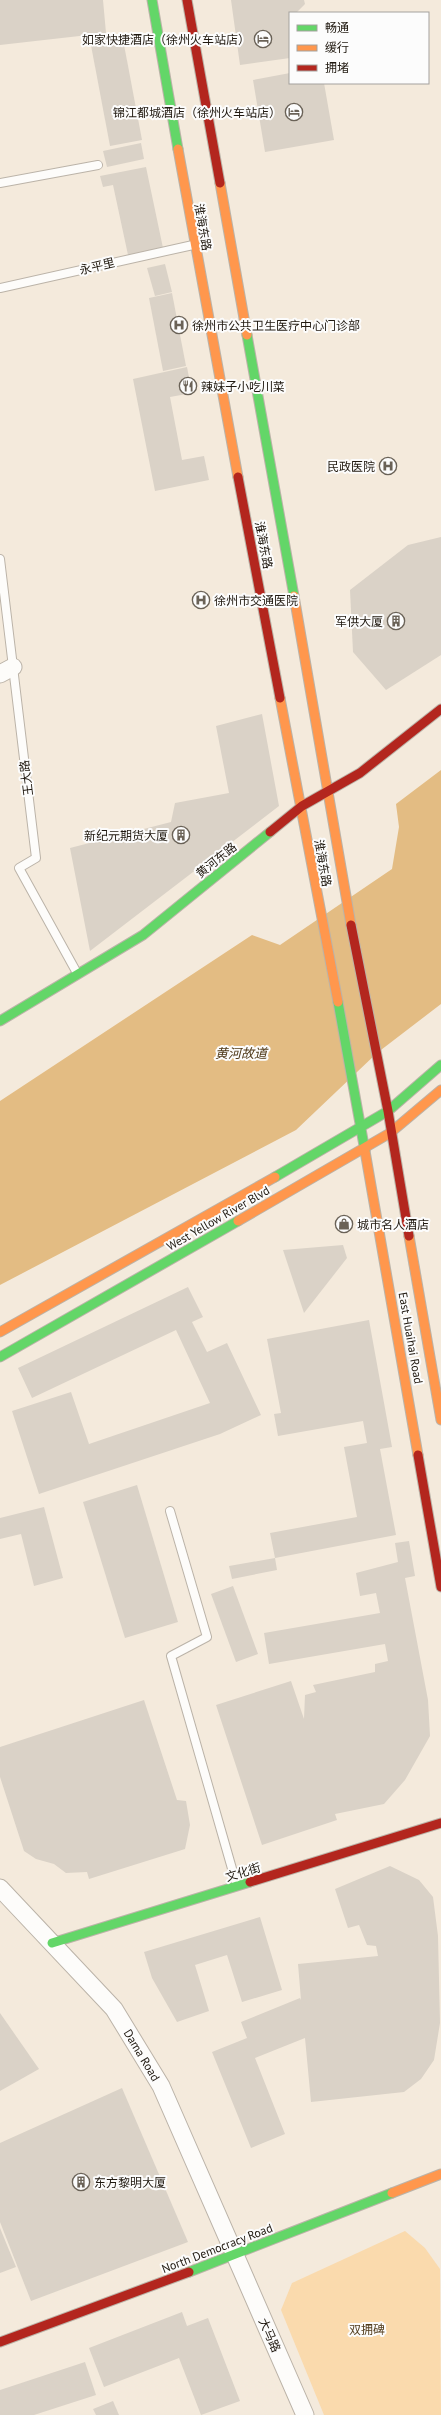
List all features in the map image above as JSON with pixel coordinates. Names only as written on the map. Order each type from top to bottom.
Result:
[{"type":"main road","name":"淮海东路","points":[[152,0],[194,245],[302,806],[313,878],[355,1093]]},
{"type":"main road","name":"淮海东路","points":[[187,0],[329,791],[340,867],[380,1074]]},
{"type":"main road","name":"黄河东路","points":[[0,1021],[143,935],[302,806],[360,773],[441,709]]},
{"type":"main road","name":"West Yellow River Blvd","points":[[0,1332],[361,1128],[388,1111],[441,1065]]},
{"type":"main road","name":"East Huaihai Road","points":[[380,1074],[438,1380],[441,1420]]},
{"type":"main road","name":"West Yellow River Blvd","points":[[0,1357],[363,1150],[390,1133],[441,1090]]},
{"type":"main road","name":"East Huaihai Road","points":[[355,1093],[363,1150],[406,1376],[441,1587]]},
{"type":"main road","name":"文化街","points":[[52,1943],[441,1823]]},
{"type":"main road","name":"North Democracy Road","points":[[0,2342],[234,2255],[441,2174]]},
{"type":"street","name":"Dama Road","points":[[0,1888],[114,2009],[161,2086],[234,2255]]},
{"type":"street","name":"大马路","points":[[234,2255],[305,2415]]},
{"type":"lane","points":[[0,183],[98,165]]},
{"type":"lane","name":"永平里","points":[[0,288],[194,245]]},
{"type":"lane","name":"王大路","points":[[0,560],[6,670],[36,858],[19,868],[78,974]]},
{"type":"lane","points":[[170,1511],[208,1636],[171,1656],[237,1887]]},
{"type":"green space","name":"双拥碑","points":[[405,2231],[425,2248],[440,2269],[441,2415],[324,2415],[281,2310],[292,2283]]},
{"type":"water","name":"黄河故道","points":[[441,770],[441,1004],[377,1053],[296,1130],[0,1285],[0,1101],[252,935],[280,945],[392,869],[399,827],[396,804]]},
{"type":"building","points":[[0,0],[103,0],[106,33],[0,45]]},
{"type":"building","name":"如家快捷酒店（徐州火车站店）","points":[[231,0],[304,0],[305,4],[297,12],[289,12],[289,58],[240,65]]},
{"type":"building","points":[[122,34],[142,140],[110,146],[90,40]]},
{"type":"building","name":"锦江都城酒店（徐州火车站店）","points":[[289,73],[289,84],[324,84],[334,140],[265,152],[253,80]]},
{"type":"building","points":[[141,143],[144,159],[107,167],[103,151]]},
{"type":"building","points":[[146,167],[163,248],[128,255],[113,185],[103,187],[100,176]]},
{"type":"building","points":[[165,264],[172,292],[155,296],[147,268]]},
{"type":"building","points":[[172,293],[186,366],[163,371],[149,298]]},
{"type":"building","points":[[187,367],[192,393],[170,397],[182,460],[204,456],[209,480],[155,491],[133,379]]},
{"type":"building","name":"军供大厦","points":[[441,537],[441,655],[386,690],[353,652],[350,590],[408,545]]},
{"type":"building","name":"新纪元期货大厦","points":[[262,714],[279,806],[90,951],[70,848],[171,822],[175,803],[229,793],[216,726]]},
{"type":"building","points":[[343,1245],[347,1258],[304,1313],[283,1250]]},
{"type":"building","points":[[188,1287],[203,1317],[192,1322],[207,1352],[227,1343],[261,1415],[220,1434],[39,1494],[12,1411],[71,1392],[89,1444],[210,1403],[176,1330],[32,1398],[18,1368]]},
{"type":"building","points":[[369,1320],[392,1447],[380,1449],[396,1535],[275,1558],[270,1533],[357,1517],[344,1447],[367,1443],[363,1421],[278,1436],[274,1414],[281,1413],[267,1339]]},
{"type":"building","points":[[137,1485],[178,1622],[125,1638],[83,1502]]},
{"type":"building","points":[[44,1507],[63,1578],[34,1586],[21,1534],[0,1539],[0,1518]]},
{"type":"building","points":[[409,1541],[415,1576],[405,1578],[428,1700],[430,1736],[405,1780],[384,1804],[335,1814],[337,1820],[262,1845],[216,1705],[291,1681],[304,1719],[305,1695],[316,1692],[313,1685],[375,1672],[375,1664],[388,1661],[385,1644],[269,1664],[264,1633],[380,1613],[376,1593],[360,1596],[356,1573],[398,1562],[395,1543]]},
{"type":"building","points":[[275,1558],[277,1570],[232,1579],[229,1566]]},
{"type":"building","points":[[233,1586],[258,1654],[236,1662],[211,1594]]},
{"type":"building","points":[[144,1700],[177,1800],[186,1801],[190,1825],[185,1849],[89,1879],[87,1872],[66,1873],[54,1864],[36,1859],[24,1851],[0,1777],[0,1747]]},
{"type":"building","points":[[390,1866],[419,1880],[433,1897],[438,1936],[440,2023],[434,2060],[421,2079],[404,2092],[311,2102],[305,2038],[255,2058],[285,2134],[251,2148],[212,2052],[247,2038],[241,2022],[300,1998],[301,2000],[298,1964],[378,1956],[376,1946],[367,1945],[359,1925],[348,1928],[335,1889]]},
{"type":"building","points":[[260,1917],[282,1990],[242,2002],[227,1955],[195,1965],[209,2011],[177,2022],[152,1978],[144,1952]]},
{"type":"building","points":[[0,2013],[39,2069],[0,2091]]},
{"type":"building","name":"东方黎明大厦","points":[[122,2088],[188,2242],[31,2301],[0,2222],[0,2143]]},
{"type":"building","points":[[0,2228],[16,2267],[0,2273]]},
{"type":"building","points":[[182,2312],[187,2326],[208,2318],[240,2401],[201,2415],[179,2358],[104,2387],[89,2348]]},
{"type":"building","points":[[85,2362],[96,2395],[34,2415],[0,2415],[0,2390]]},
{"type":"building","points":[[113,2401],[119,2415],[96,2415],[93,2409]]},
{"type":"traffic: fast","points":[[152,0],[178,149]]},
{"type":"traffic: fast","points":[[247,335],[294,596]]},
{"type":"traffic: fast","points":[[0,1021],[143,935],[270,832]]},
{"type":"traffic: fast","points":[[338,1002],[365,1151]]},
{"type":"traffic: fast","points":[[275,1177],[388,1111],[441,1065]]},
{"type":"traffic: fast","points":[[0,1357],[238,1221]]},
{"type":"traffic: fast","points":[[52,1943],[250,1882]]},
{"type":"traffic: fast","points":[[189,2272],[392,2193]]},
{"type":"traffic: slow","points":[[178,149],[238,477]]},
{"type":"traffic: slow","points":[[220,183],[247,335]]},
{"type":"traffic: slow","points":[[294,596],[351,925]]},
{"type":"traffic: slow","points":[[280,698],[338,1002]]},
{"type":"traffic: slow","points":[[238,1221],[390,1133],[441,1090]]},
{"type":"traffic: slow","points":[[365,1151],[418,1455]]},
{"type":"traffic: slow","points":[[0,1332],[275,1177]]},
{"type":"traffic: slow","points":[[409,1236],[441,1420]]},
{"type":"traffic: slow","points":[[392,2193],[441,2174]]},
{"type":"traffic: jam","points":[[187,0],[220,183]]},
{"type":"traffic: jam","points":[[238,477],[280,698]]},
{"type":"traffic: jam","points":[[270,832],[302,806],[360,773],[441,709]]},
{"type":"traffic: jam","points":[[351,925],[388,1111],[409,1236]]},
{"type":"traffic: jam","points":[[418,1455],[441,1587]]},
{"type":"traffic: jam","points":[[250,1882],[441,1823]]},
{"type":"traffic: jam","points":[[0,2342],[189,2272]]},
{"type":"place","name":"如家快捷酒店（徐州火车站店）","points":[[263,39]]},
{"type":"place","name":"锦江都城酒店（徐州火车站店）","points":[[294,112]]},
{"type":"place","name":"徐州市公共卫生医疗中心门诊部","points":[[179,325]]},
{"type":"place","name":"辣妹子小吃川菜","points":[[188,386]]},
{"type":"place","name":"民政医院","points":[[388,466]]},
{"type":"place","name":"徐州市交通医院","points":[[201,600]]},
{"type":"place","name":"军供大厦","points":[[396,621]]},
{"type":"place","name":"新纪元期货大厦","points":[[181,835]]},
{"type":"place","name":"城市名人酒店","points":[[344,1224]]},
{"type":"place","name":"东方黎明大厦","points":[[81,2182]]}]
